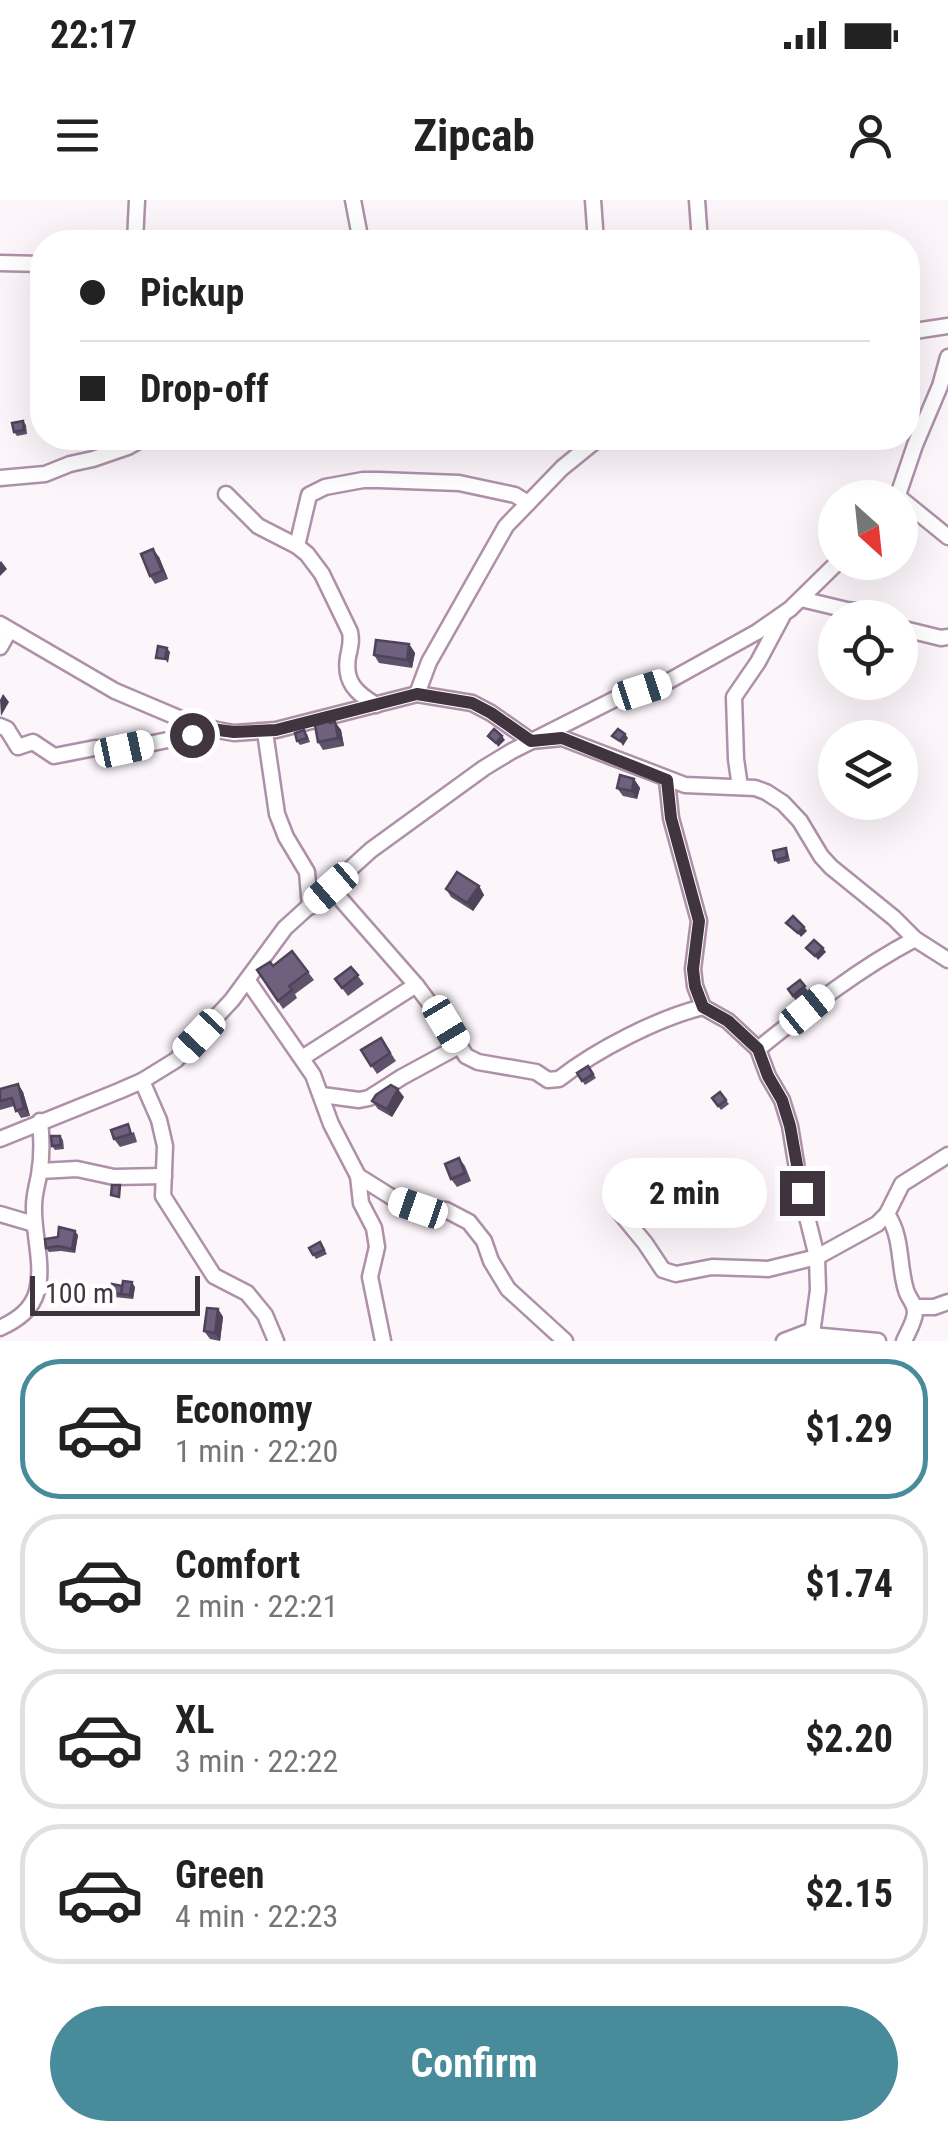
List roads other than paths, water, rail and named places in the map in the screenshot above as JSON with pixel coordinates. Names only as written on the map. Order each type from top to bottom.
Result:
[{"type":"street","points":[[135,230],[136,200]]},
{"type":"street","points":[[353,200],[359,230]]},
{"type":"street","points":[[593,200],[595,230]]},
{"type":"street","points":[[697,200],[699,230]]},
{"type":"street","points":[[0,263],[30,264]]},
{"type":"street","points":[[920,330],[948,326]]},
{"type":"street","points":[[920,433],[948,357]]},
{"type":"street","points":[[0,478],[45,474],[120,450]]},
{"type":"street","points":[[417,694],[429,662],[506,526],[585,450]]},
{"type":"street","points":[[904,480],[913,450]]},
{"type":"street","points":[[297,546],[309,495],[324,487],[363,480],[459,483],[515,495],[528,503]]},
{"type":"street","points":[[226,494],[258,526],[307,554],[322,574],[350,632],[348,678],[354,689],[376,705]]},
{"type":"street","points":[[918,513],[948,537]]},
{"type":"street","points":[[0,1139],[161,1070],[185,1051],[248,981],[285,928],[371,850],[484,768],[617,698],[667,682],[757,632],[820,580]]},
{"type":"street","points":[[801,599],[818,603]]},
{"type":"street","points":[[740,787],[734,697],[783,614]]},
{"type":"street","points":[[0,648],[4,627],[114,692],[211,729],[265,732],[417,694],[472,703],[531,741],[562,738],[667,780],[685,785],[754,788],[784,803],[831,867],[915,939],[947,959]]},
{"type":"street","points":[[918,632],[948,637]]},
{"type":"street","points":[[0,726],[18,747],[34,742],[54,756],[95,748],[124,749],[211,729]]},
{"type":"street","points":[[265,732],[277,814],[307,872],[310,907]]},
{"type":"street","points":[[667,780],[671,818],[699,921],[693,969],[695,986],[703,1007],[728,1021],[758,1049],[790,1126],[816,1256],[818,1290],[812,1335]]},
{"type":"street","points":[[331,888],[416,985],[466,1056],[478,1062],[536,1072],[548,1080],[558,1078],[624,1038],[682,1012],[703,1007]]},
{"type":"street","points":[[758,1049],[832,990],[915,939]]},
{"type":"street","points":[[248,981],[302,1058],[358,1176],[360,1202],[374,1228],[377,1247],[370,1277],[382,1341]]},
{"type":"street","points":[[302,1058],[416,985]]},
{"type":"street","points":[[322,1095],[368,1098],[459,1046]]},
{"type":"street","points":[[142,1080],[165,1146],[163,1196],[214,1276],[247,1293],[265,1314],[276,1341]]},
{"type":"street","points":[[0,1328],[18,1319],[31,1305],[40,1272],[34,1200],[40,1171],[40,1121]]},
{"type":"street","points":[[616,1209],[662,1270],[676,1274],[712,1267],[768,1269],[816,1256],[876,1224],[887,1214],[902,1184],[948,1155]]},
{"type":"street","points":[[40,1171],[78,1169],[114,1178],[164,1176]]},
{"type":"street","points":[[358,1176],[398,1201],[418,1208],[446,1210],[469,1222],[508,1288],[566,1341]]},
{"type":"street","points":[[0,1214],[34,1224]]},
{"type":"street","points":[[887,1214],[900,1244],[906,1290],[915,1307],[904,1341]]},
{"type":"street","points":[[915,1307],[948,1302]]},
{"type":"street","points":[[784,1341],[812,1335],[878,1341]]}]
